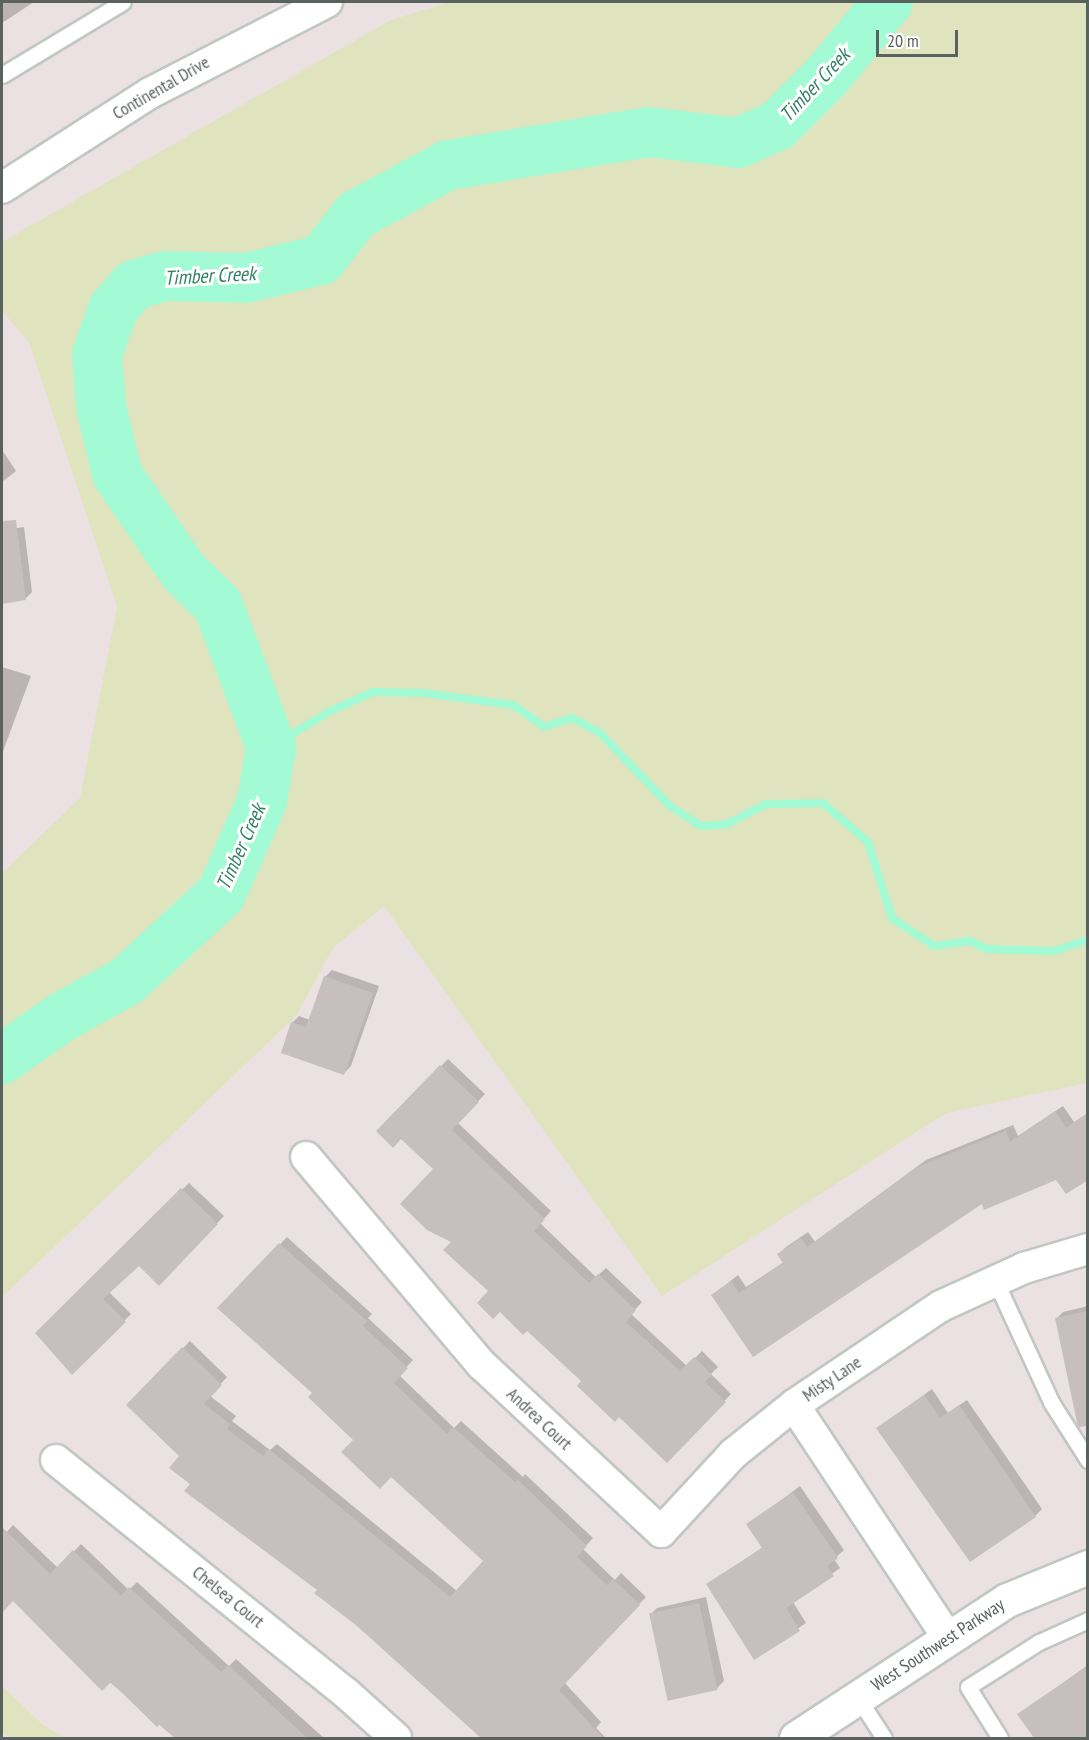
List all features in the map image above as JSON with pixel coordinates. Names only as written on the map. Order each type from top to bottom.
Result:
[{"type":"street","name":"Continental Drive","points":[[2,188],[150,93],[327,2]]},
{"type":"street","name":"Andrea Court","points":[[306,1157],[482,1365],[661,1532],[733,1454],[794,1405]]},
{"type":"street","name":"Misty Lane","points":[[948,1638],[794,1405],[941,1306],[995,1280],[1088,1250]]},
{"type":"street","name":"Chelsea Court","points":[[56,1460],[347,1694],[396,1738]]},
{"type":"street","name":"West Southwest Parkway","points":[[796,1738],[1007,1600],[1088,1567]]},
{"type":"lane","points":[[2,75],[123,2]]},
{"type":"lane","points":[[995,1280],[1051,1402],[1088,1460]]},
{"type":"lane","points":[[1000,1738],[968,1687],[1039,1642],[1088,1620]]},
{"type":"lane","points":[[858,1698],[884,1738]]},
{"type":"green space","points":[[450,2],[1087,2],[1087,1083],[946,1113],[662,1296],[384,906],[333,948],[296,1016],[2,1297],[2,873],[80,798],[117,607],[29,342],[2,311],[2,242],[391,20]]},
{"type":"green space","points":[[2,1686],[42,1724],[65,1738],[10,1738],[2,1732]]},
{"type":"building","points":[[16,520],[26,600],[2,604],[2,521]]},
{"type":"building","points":[[324,976],[373,993],[344,1075],[281,1053],[291,1022],[306,1027]]},
{"type":"building","points":[[440,1065],[479,1102],[452,1130],[545,1219],[534,1231],[589,1283],[598,1274],[636,1310],[626,1322],[680,1371],[694,1357],[712,1375],[705,1382],[726,1402],[667,1463],[619,1417],[615,1422],[577,1386],[581,1381],[527,1331],[523,1335],[500,1312],[493,1319],[477,1303],[488,1291],[443,1250],[451,1242],[427,1230],[400,1204],[433,1169],[401,1139],[393,1148],[376,1131]]},
{"type":"building","points":[[1055,1111],[1066,1128],[1088,1113],[1088,1180],[1066,1194],[1056,1180],[984,1210],[982,1204],[753,1357],[711,1295],[731,1281],[739,1293],[783,1263],[777,1254],[801,1238],[807,1247],[917,1167],[1006,1131],[1010,1142]]},
{"type":"building","points":[[181,1188],[218,1224],[159,1286],[139,1266],[103,1299],[126,1322],[72,1375],[35,1333]]},
{"type":"building","points":[[279,1243],[367,1321],[363,1326],[408,1368],[394,1383],[447,1434],[453,1427],[515,1482],[518,1480],[587,1546],[577,1557],[607,1585],[613,1579],[640,1605],[559,1690],[603,1738],[481,1738],[357,1626],[314,1593],[317,1590],[184,1491],[190,1484],[169,1468],[179,1456],[126,1405],[182,1347],[222,1385],[204,1404],[230,1424],[227,1429],[263,1456],[269,1449],[450,1597],[483,1561],[391,1477],[380,1489],[341,1452],[353,1440],[308,1397],[312,1393],[217,1308]]},
{"type":"building","points":[[1088,1311],[1088,1426],[1078,1427],[1055,1318]]},
{"type":"building","points":[[924,1395],[940,1418],[959,1405],[1036,1517],[970,1562],[876,1428]]},
{"type":"building","points":[[793,1492],[838,1558],[827,1566],[834,1576],[786,1608],[800,1631],[754,1660],[706,1584],[762,1548],[746,1524]]},
{"type":"building","points":[[2,1527],[50,1574],[73,1550],[121,1596],[129,1587],[221,1672],[228,1665],[307,1738],[175,1738],[160,1724],[157,1727],[111,1682],[102,1691],[13,1601],[2,1613]]},
{"type":"building","points":[[699,1603],[718,1690],[668,1701],[649,1614]]},
{"type":"building","points":[[1088,1666],[1088,1738],[1034,1738],[1017,1714]]},
{"type":"waterway","name":"Timber Creek","points":[[2,1059],[62,1017],[127,981],[221,894],[262,801],[271,747],[218,605],[184,572],[117,474],[101,406],[97,355],[113,309],[134,285],[165,276],[246,278],[321,260],[356,215],[448,165],[649,132],[738,143],[777,126],[827,76],[888,2]]},
{"type":"waterway","points":[[271,747],[330,711],[373,692],[424,693],[513,705],[544,727],[572,718],[600,733],[670,806],[701,826],[727,824],[766,804],[823,803],[868,842],[892,918],[934,946],[970,941],[987,949],[1054,951],[1088,940]]}]
